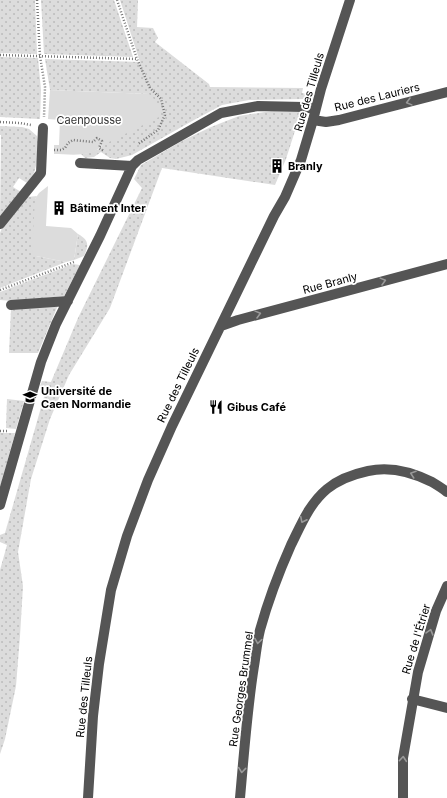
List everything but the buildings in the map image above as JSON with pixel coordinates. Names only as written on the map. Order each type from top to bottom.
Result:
[{"type":"street","name":"Rue des Tilleuls","points":[[88,798],[95,692],[111,590],[127,536],[148,480],[172,426],[274,216],[285,197],[301,160],[315,109],[350,0]]},
{"type":"street","name":"Rue des Lauriers","points":[[313,120],[326,122],[339,120],[447,92]]},
{"type":"street","points":[[0,505],[41,362],[56,324],[89,259],[132,166],[138,160],[221,113],[258,106],[303,107],[315,109]]},
{"type":"street","points":[[0,224],[41,173],[43,128]]},
{"type":"street","points":[[80,163],[132,166]]},
{"type":"street","name":"Rue Branly","points":[[220,326],[447,264]]},
{"type":"street","points":[[11,305],[68,301]]},
{"type":"street","name":"Rue Georges Brummel","points":[[240,798],[251,687],[260,631],[280,570],[305,515],[314,502],[327,489],[336,483],[361,472],[376,469],[405,471],[424,478],[447,492]]},
{"type":"street","name":"Rue de l'Étrier","points":[[403,798],[403,758],[412,700],[418,672],[436,611],[447,586]]},
{"type":"street","points":[[412,700],[447,708]]},
{"type":"path","points":[[38,0],[40,56],[45,87],[44,113]]},
{"type":"path","points":[[117,0],[137,59],[150,88],[160,99],[165,115],[158,130],[134,147]]},
{"type":"path","points":[[0,55],[137,59]]},
{"type":"path","points":[[0,122],[20,122],[43,128]]},
{"type":"path","points":[[54,150],[61,150],[65,148],[68,143],[73,140],[93,142],[97,138],[102,141],[100,148]]},
{"type":"path","points":[[0,290],[72,262],[89,259]]},
{"type":"green space","points":[[0,0],[35,0],[37,54],[0,53]]},
{"type":"green space","points":[[41,0],[114,0],[133,57],[44,54]]},
{"type":"green space","points":[[120,0],[138,0],[137,27],[153,28],[158,38],[155,42],[209,84],[210,87],[303,88],[302,93],[307,94],[306,99],[249,100],[222,105],[132,155],[116,159],[110,158],[101,152],[94,157],[85,158],[81,154],[99,149],[149,94],[50,90],[45,59],[140,62]]},
{"type":"green space","points":[[0,57],[38,58],[41,90],[40,119],[0,117]]},
{"type":"green space","name":"Caenpousse","points":[[50,90],[149,94],[157,104],[161,116],[92,152],[86,154],[54,154],[54,145],[59,145],[60,120],[48,119]]},
{"type":"green space","points":[[271,111],[301,112],[286,159],[275,185],[162,168],[110,308],[69,375],[50,419],[31,479],[18,552],[23,586],[16,686],[5,739],[0,754],[0,570],[7,545],[0,542],[0,535],[5,533],[46,390],[40,386],[42,381],[51,382],[78,318],[142,188],[134,179],[141,165],[182,141],[211,127],[239,116]]},
{"type":"green space","points":[[0,126],[22,127],[29,129],[37,136],[38,158],[34,173],[27,183],[19,178],[13,187],[21,192],[0,218],[1,135]]},
{"type":"green space","points":[[48,186],[46,226],[71,228],[78,234],[74,260],[66,262],[36,256],[32,252],[35,199],[39,193]]},
{"type":"green space","points":[[37,196],[35,199],[36,256],[66,262],[0,288],[0,233],[2,228],[27,197]]},
{"type":"green space","points":[[78,234],[86,241],[87,249],[84,256],[74,260]]},
{"type":"green space","points":[[73,264],[80,265],[64,296],[12,301],[0,300],[0,292]]},
{"type":"green space","points":[[58,305],[38,353],[9,353],[11,309]]},
{"type":"green space","points":[[7,399],[24,401],[16,429],[6,428]]},
{"type":"green space","points":[[0,433],[15,433],[0,488]]},
{"type":"place","name":"Branly","points":[[277,166]]},
{"type":"place","name":"Bâtiment Inter","points":[[59,208]]},
{"type":"place","name":"Université de Caen Normandie","points":[[30,397]]},
{"type":"place","name":"Gibus Café","points":[[216,407]]}]
